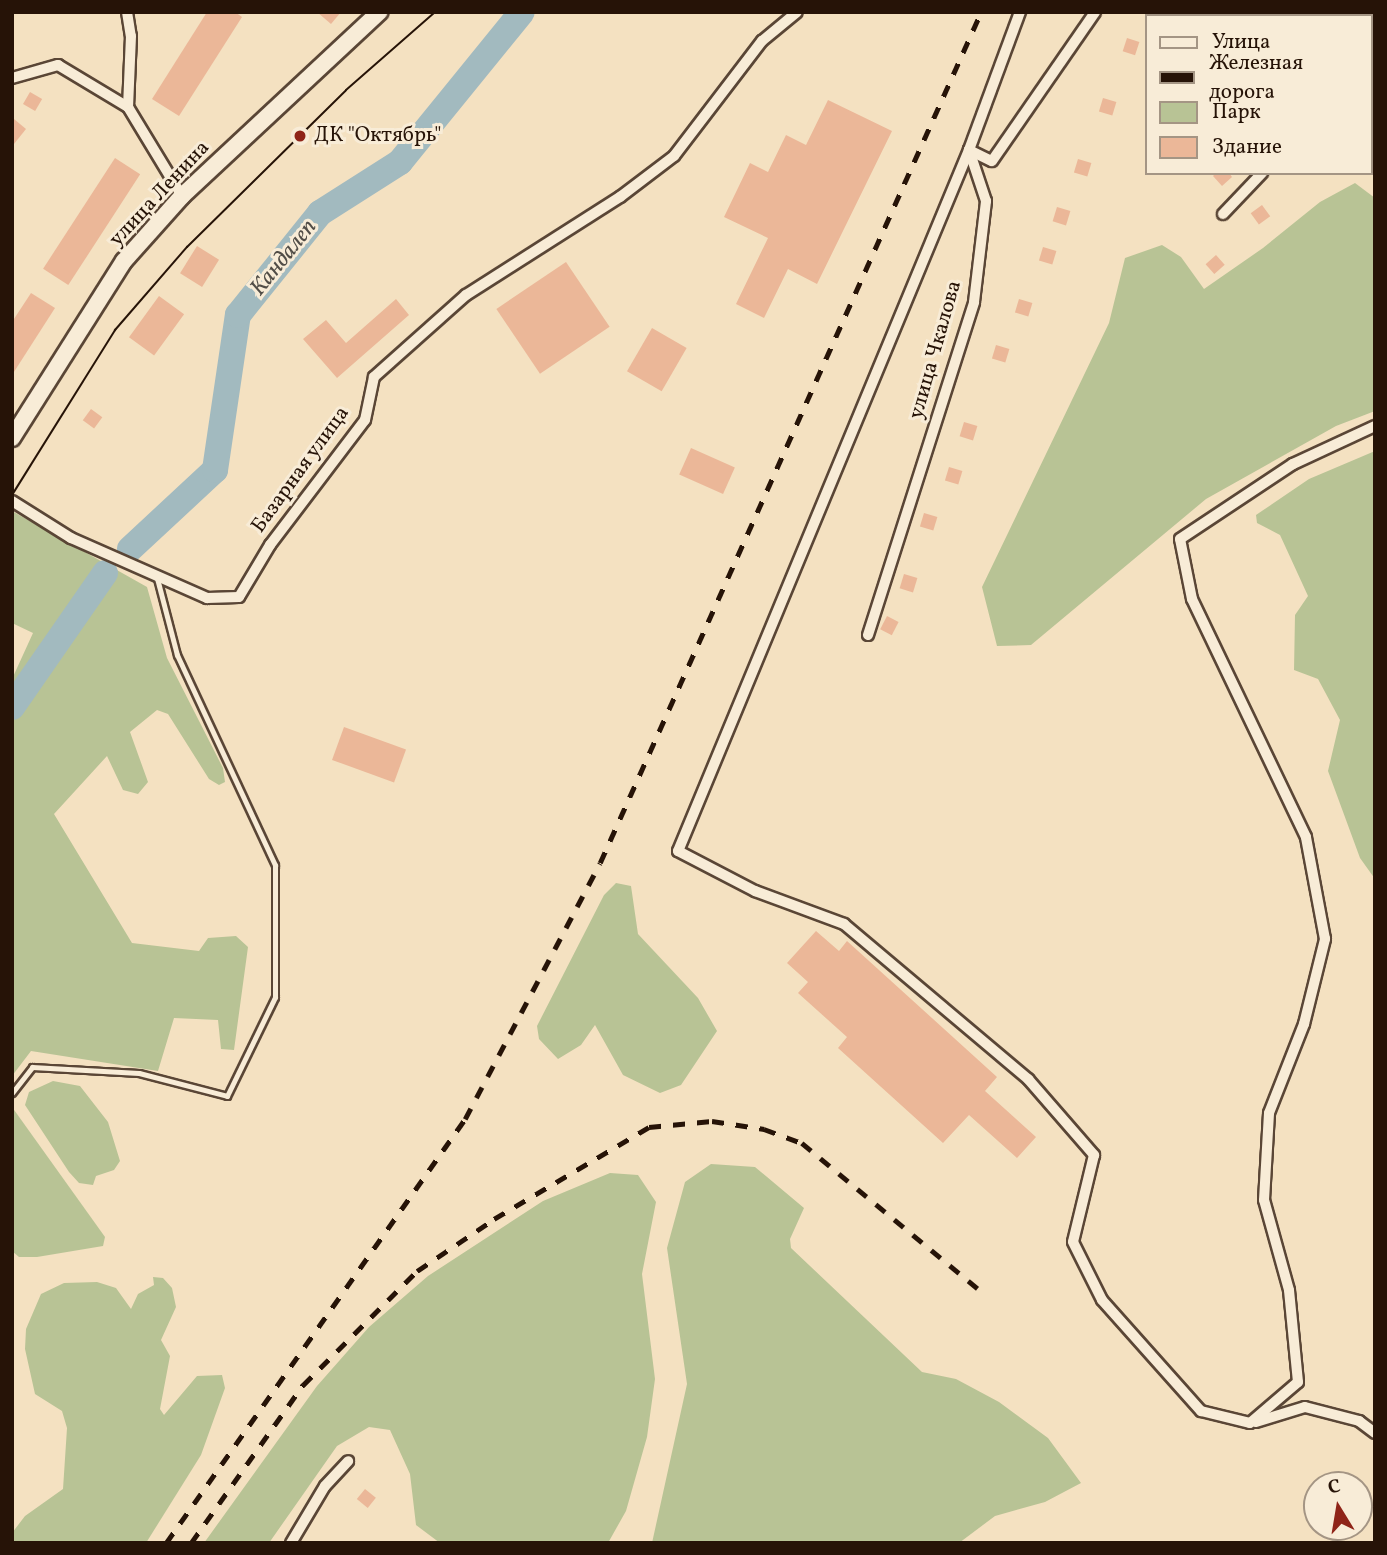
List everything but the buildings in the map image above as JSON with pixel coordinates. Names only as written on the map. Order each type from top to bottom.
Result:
[{"type":"main road","name":"улица Ленина","points":[[12,438],[101,294],[182,196],[379,12]]},
{"type":"street","name":"Базарная улица","points":[[12,501],[71,538],[208,598],[239,597],[270,545],[365,420],[374,377],[466,295],[620,197],[674,156],[762,41],[797,12]]},
{"type":"street","points":[[1020,12],[969,150],[678,850],[755,891],[844,924],[1028,1079],[1094,1155],[1073,1242],[1102,1300],[1201,1411],[1250,1423],[1305,1408],[1359,1421],[1375,1433]]},
{"type":"street","points":[[969,150],[992,160],[1095,12]]},
{"type":"street","points":[[128,107],[129,15]]},
{"type":"street","points":[[14,81],[58,65],[128,107],[182,196]]},
{"type":"street","name":"улица Чкалова","points":[[868,635],[974,302],[986,201],[969,150]]},
{"type":"street","points":[[1223,214],[1260,175]]},
{"type":"street","points":[[1250,1423],[1298,1382],[1289,1290],[1264,1200],[1265,1175],[1269,1113],[1304,1024],[1325,939],[1306,837],[1192,599],[1180,540],[1293,464],[1375,426]]},
{"type":"street","points":[[291,1543],[325,1486],[348,1461]]},
{"type":"lane","points":[[12,1093],[33,1067],[139,1073],[227,1096],[275,997],[275,865],[177,655],[156,573]]},
{"type":"green space","points":[[1355,183],[1375,198],[1375,411],[1336,426],[1206,499],[1031,645],[997,646],[982,587],[1109,323],[1125,258],[1162,245],[1181,257],[1204,289],[1263,248],[1320,202]]},
{"type":"green space","points":[[1375,451],[1375,879],[1360,858],[1328,771],[1340,720],[1318,679],[1294,670],[1295,615],[1308,596],[1280,535],[1257,523],[1256,515],[1309,479]]},
{"type":"green space","points":[[12,511],[147,587],[167,658],[223,768],[225,782],[219,785],[209,779],[168,714],[157,710],[130,732],[148,782],[138,794],[123,790],[107,756],[54,814],[132,943],[199,951],[208,938],[236,936],[248,947],[234,1050],[221,1049],[218,1020],[174,1018],[158,1071],[31,1051],[12,1076],[12,679],[33,633],[12,623]]},
{"type":"green space","points":[[616,883],[631,886],[638,934],[698,998],[717,1031],[681,1085],[660,1093],[623,1075],[595,1025],[581,1045],[558,1059],[539,1039],[537,1026],[604,895]]},
{"type":"green space","points":[[53,1081],[80,1086],[108,1122],[120,1161],[114,1170],[96,1176],[93,1185],[79,1183],[69,1172],[25,1105],[29,1092]]},
{"type":"green space","points":[[12,1107],[105,1237],[103,1246],[37,1257],[19,1257],[12,1251]]},
{"type":"green space","points":[[711,1164],[755,1167],[804,1208],[790,1239],[791,1248],[922,1372],[956,1379],[999,1402],[1048,1438],[1081,1483],[1045,1502],[995,1516],[959,1543],[652,1543],[687,1384],[667,1248],[685,1182]]},
{"type":"green space","points":[[610,1173],[638,1175],[656,1202],[642,1274],[655,1379],[647,1437],[626,1511],[608,1543],[440,1543],[416,1525],[410,1474],[390,1430],[369,1427],[337,1446],[269,1543],[204,1543],[317,1386],[369,1327],[428,1276],[543,1201]]},
{"type":"green space","points":[[153,1277],[163,1278],[172,1288],[176,1307],[161,1340],[170,1356],[160,1409],[164,1415],[197,1376],[222,1375],[225,1388],[201,1455],[146,1543],[12,1543],[12,1533],[25,1516],[63,1489],[67,1428],[62,1411],[35,1394],[25,1349],[26,1329],[41,1294],[64,1283],[97,1282],[116,1288],[131,1309],[138,1294],[154,1285]]},
{"type":"waterway","name":"Кандалеп","points":[[130,549],[215,470],[238,315],[320,213],[400,162],[522,12]]},
{"type":"waterway","name":"Кандалеп","points":[[12,707],[105,573]]},
{"type":"tram line","points":[[12,495],[115,330],[187,247],[346,90],[435,12]]},
{"type":"railway","points":[[166,1543],[465,1119],[600,863],[981,12]]},
{"type":"railway","points":[[191,1543],[303,1385],[417,1271],[494,1219],[649,1127],[712,1121],[764,1129],[802,1143],[981,1291]]},
{"type":"place","name":"ДК \"Октябрь\"","points":[[300,136]]}]
